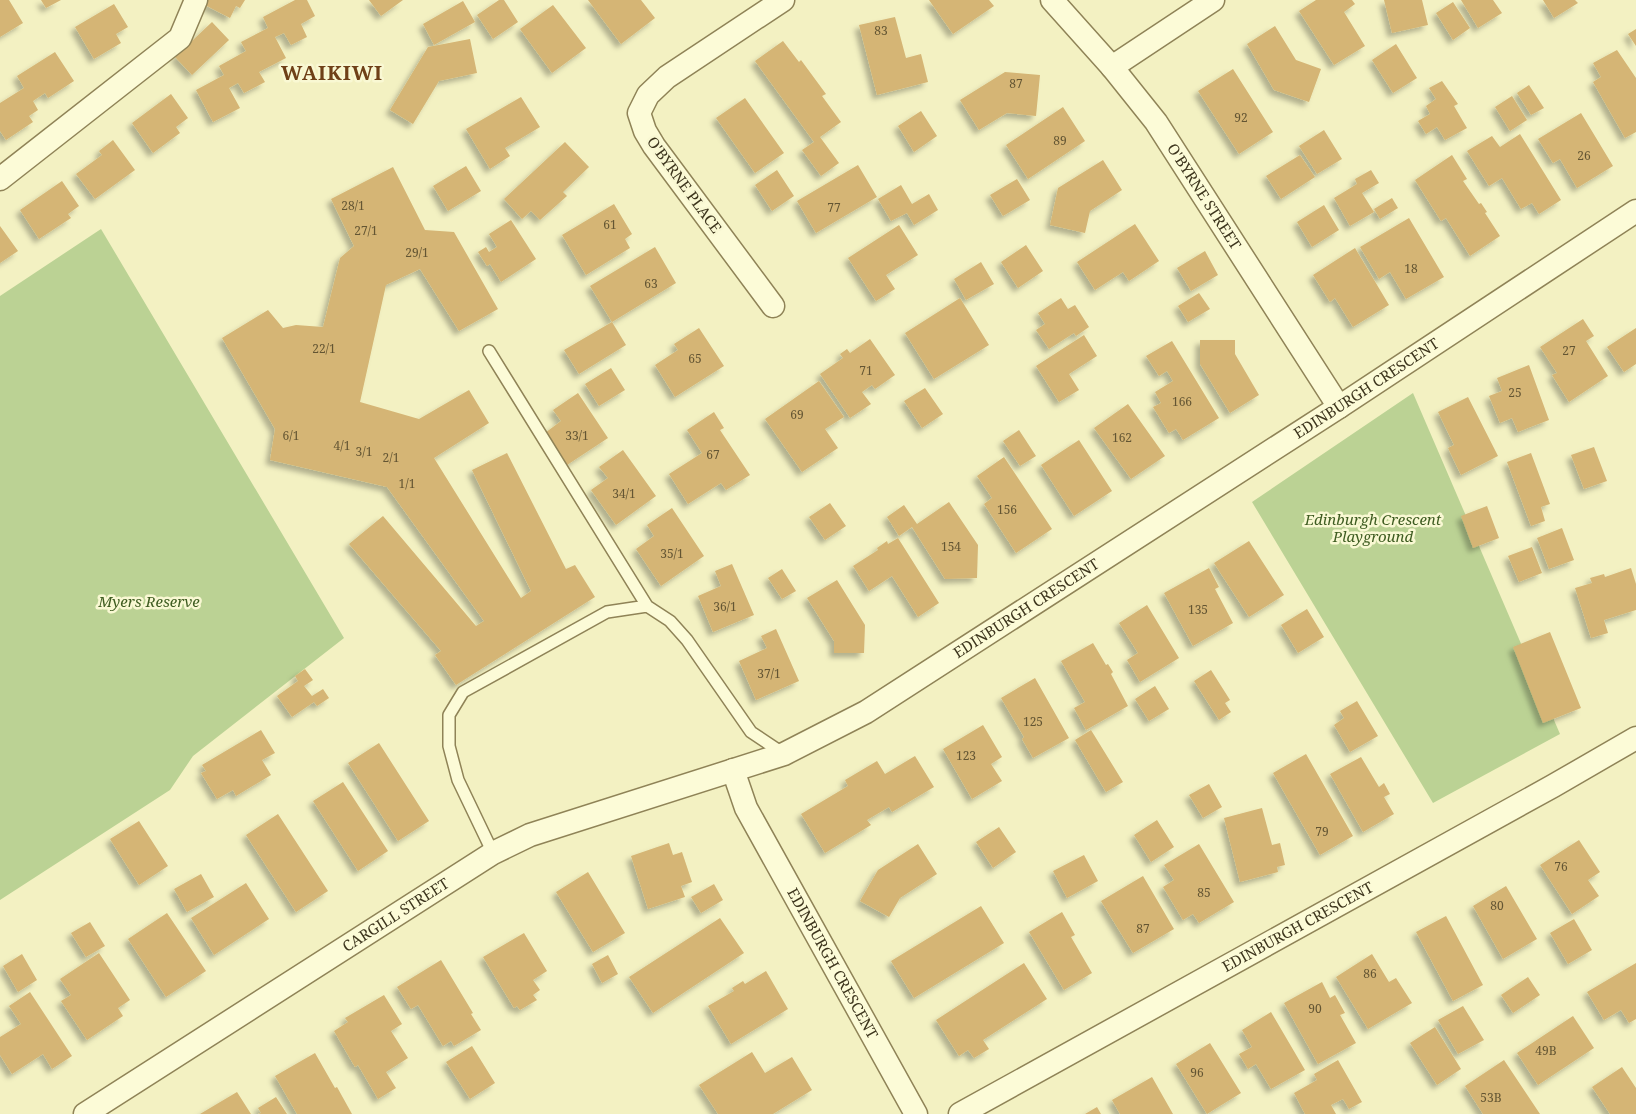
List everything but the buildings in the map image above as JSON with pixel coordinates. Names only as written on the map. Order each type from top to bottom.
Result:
[{"type":"street","points":[[0,179],[180,38],[196,0]]},
{"type":"street","name":"O'BYRNE PLACE","points":[[773,306],[654,146],[645,131],[640,113],[648,95],[666,77],[783,0]]},
{"type":"street","name":"O'BYRNE STREET","points":[[1052,0],[1112,67],[1156,122],[1339,407]]},
{"type":"street","points":[[1112,67],[1213,0]]},
{"type":"street","name":"EDINBURGH CRESCENT","points":[[916,1114],[746,808],[733,770],[784,754],[866,712],[1339,407],[1636,211]]},
{"type":"street","name":"EDINBURGH CRESCENT","points":[[960,1114],[1545,791],[1636,738]]},
{"type":"street","name":"CARGILL STREET","points":[[85,1114],[493,853],[530,835],[733,770]]},
{"type":"lane","points":[[489,351],[647,606],[670,621],[687,640],[751,732],[784,754]]},
{"type":"lane","points":[[493,853],[458,780],[449,746],[450,715],[463,692],[608,612],[647,606]]},
{"type":"green space","name":"Myers Reserve","points":[[101,229],[344,638],[193,756],[170,790],[0,900],[0,296]]},
{"type":"green space","name":"Edinburgh Crescent Playground","points":[[1413,393],[1560,734],[1433,803],[1252,502]]},
{"type":"district","name":"WAIKIWI","points":[[332,73]]}]
